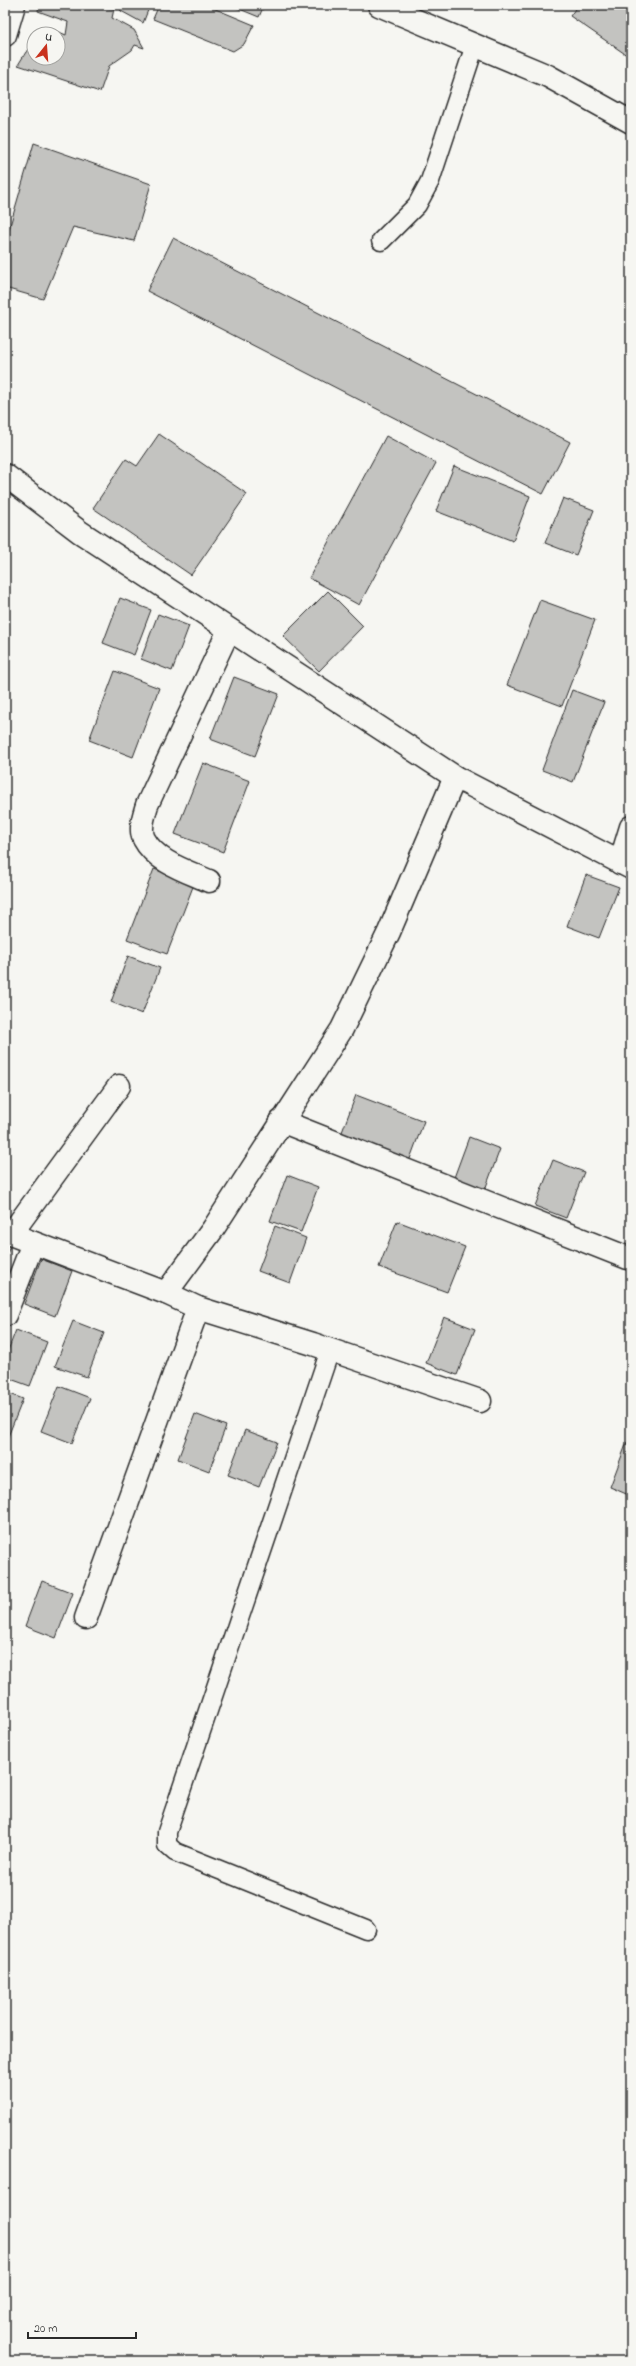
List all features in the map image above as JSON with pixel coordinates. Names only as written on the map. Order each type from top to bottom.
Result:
[{"type":"street","points":[[5,35],[14,5]]},
{"type":"street","points":[[379,5],[548,76],[631,122]]},
{"type":"street","points":[[5,475],[80,532],[455,777],[626,865],[631,827]]},
{"type":"street","points":[[209,881],[164,860],[144,839],[142,826],[146,805],[229,630]]},
{"type":"street","points":[[166,1293],[213,1229],[342,1028],[389,932],[455,777]]},
{"type":"street","points":[[119,1086],[8,1233],[166,1293],[198,1308],[330,1350],[480,1401]]},
{"type":"street","points":[[281,1121],[628,1258]]},
{"type":"street","points":[[5,1315],[33,1243]]},
{"type":"street","points":[[86,1618],[198,1308]]},
{"type":"lane","points":[[381,241],[417,205],[430,181],[475,45]]},
{"type":"lane","points":[[330,1350],[167,1832],[167,1845],[175,1852],[366,1929]]},
{"type":"building","points":[[39,5],[95,5],[114,9],[112,18],[134,30],[144,48],[135,45],[132,50],[109,66],[100,92],[18,65],[26,52],[26,66],[66,66],[66,35],[68,22],[38,11]]},
{"type":"building","points":[[118,5],[150,5],[143,23],[121,11]]},
{"type":"building","points":[[159,5],[206,5],[254,25],[244,44],[233,51],[153,19]]},
{"type":"building","points":[[230,5],[264,5],[259,17]]},
{"type":"building","points":[[578,5],[631,5],[631,58],[570,16]]},
{"type":"building","points":[[34,143],[151,184],[134,241],[73,227],[43,299],[5,288],[5,243]]},
{"type":"building","points":[[173,238],[570,442],[543,494],[147,291]]},
{"type":"building","points":[[159,434],[247,494],[191,575],[93,508],[126,459],[137,466]]},
{"type":"building","points":[[386,436],[436,463],[359,605],[309,578]]},
{"type":"building","points":[[454,466],[530,496],[513,541],[436,511]]},
{"type":"building","points":[[563,498],[594,510],[576,555],[545,543]]},
{"type":"building","points":[[328,591],[363,626],[319,671],[283,636]]},
{"type":"building","points":[[120,598],[151,610],[134,655],[103,643]]},
{"type":"building","points":[[540,600],[595,620],[562,706],[507,685]]},
{"type":"building","points":[[158,614],[189,626],[172,671],[141,659]]},
{"type":"building","points":[[115,671],[159,688],[133,757],[89,740]]},
{"type":"building","points":[[234,677],[279,694],[255,756],[210,739]]},
{"type":"building","points":[[572,690],[604,702],[573,782],[542,770]]},
{"type":"building","points":[[203,763],[250,781],[223,852],[175,834]]},
{"type":"building","points":[[154,869],[194,884],[167,954],[127,939]]},
{"type":"building","points":[[586,875],[619,887],[599,938],[567,926]]},
{"type":"building","points":[[128,956],[160,968],[142,1014],[111,1002]]},
{"type":"building","points":[[356,1095],[424,1121],[407,1167],[339,1140]]},
{"type":"building","points":[[469,1137],[500,1149],[483,1195],[452,1183]]},
{"type":"building","points":[[553,1160],[584,1172],[566,1218],[535,1206]]},
{"type":"building","points":[[287,1175],[318,1187],[301,1232],[270,1221]]},
{"type":"building","points":[[397,1221],[465,1247],[447,1292],[379,1267]]},
{"type":"building","points":[[275,1226],[306,1238],[290,1283],[258,1271]]},
{"type":"building","points":[[5,1235],[13,1237],[5,1260]]},
{"type":"building","points":[[41,1259],[72,1271],[55,1316],[24,1304]]},
{"type":"building","points":[[631,1265],[631,1277],[627,1276]]},
{"type":"building","points":[[444,1317],[475,1329],[457,1375],[426,1363]]},
{"type":"building","points":[[73,1321],[104,1333],[87,1377],[55,1366]]},
{"type":"building","points":[[16,1330],[47,1342],[30,1386],[5,1377],[5,1358]]},
{"type":"building","points":[[59,1386],[90,1398],[72,1443],[41,1431]]},
{"type":"building","points":[[5,1392],[23,1399],[5,1444]]},
{"type":"building","points":[[195,1414],[226,1426],[209,1471],[178,1459]]},
{"type":"building","points":[[245,1430],[277,1442],[259,1487],[228,1475]]},
{"type":"building","points":[[627,1442],[631,1444],[631,1496],[610,1487]]},
{"type":"building","points":[[42,1581],[73,1593],[56,1638],[25,1626]]}]
